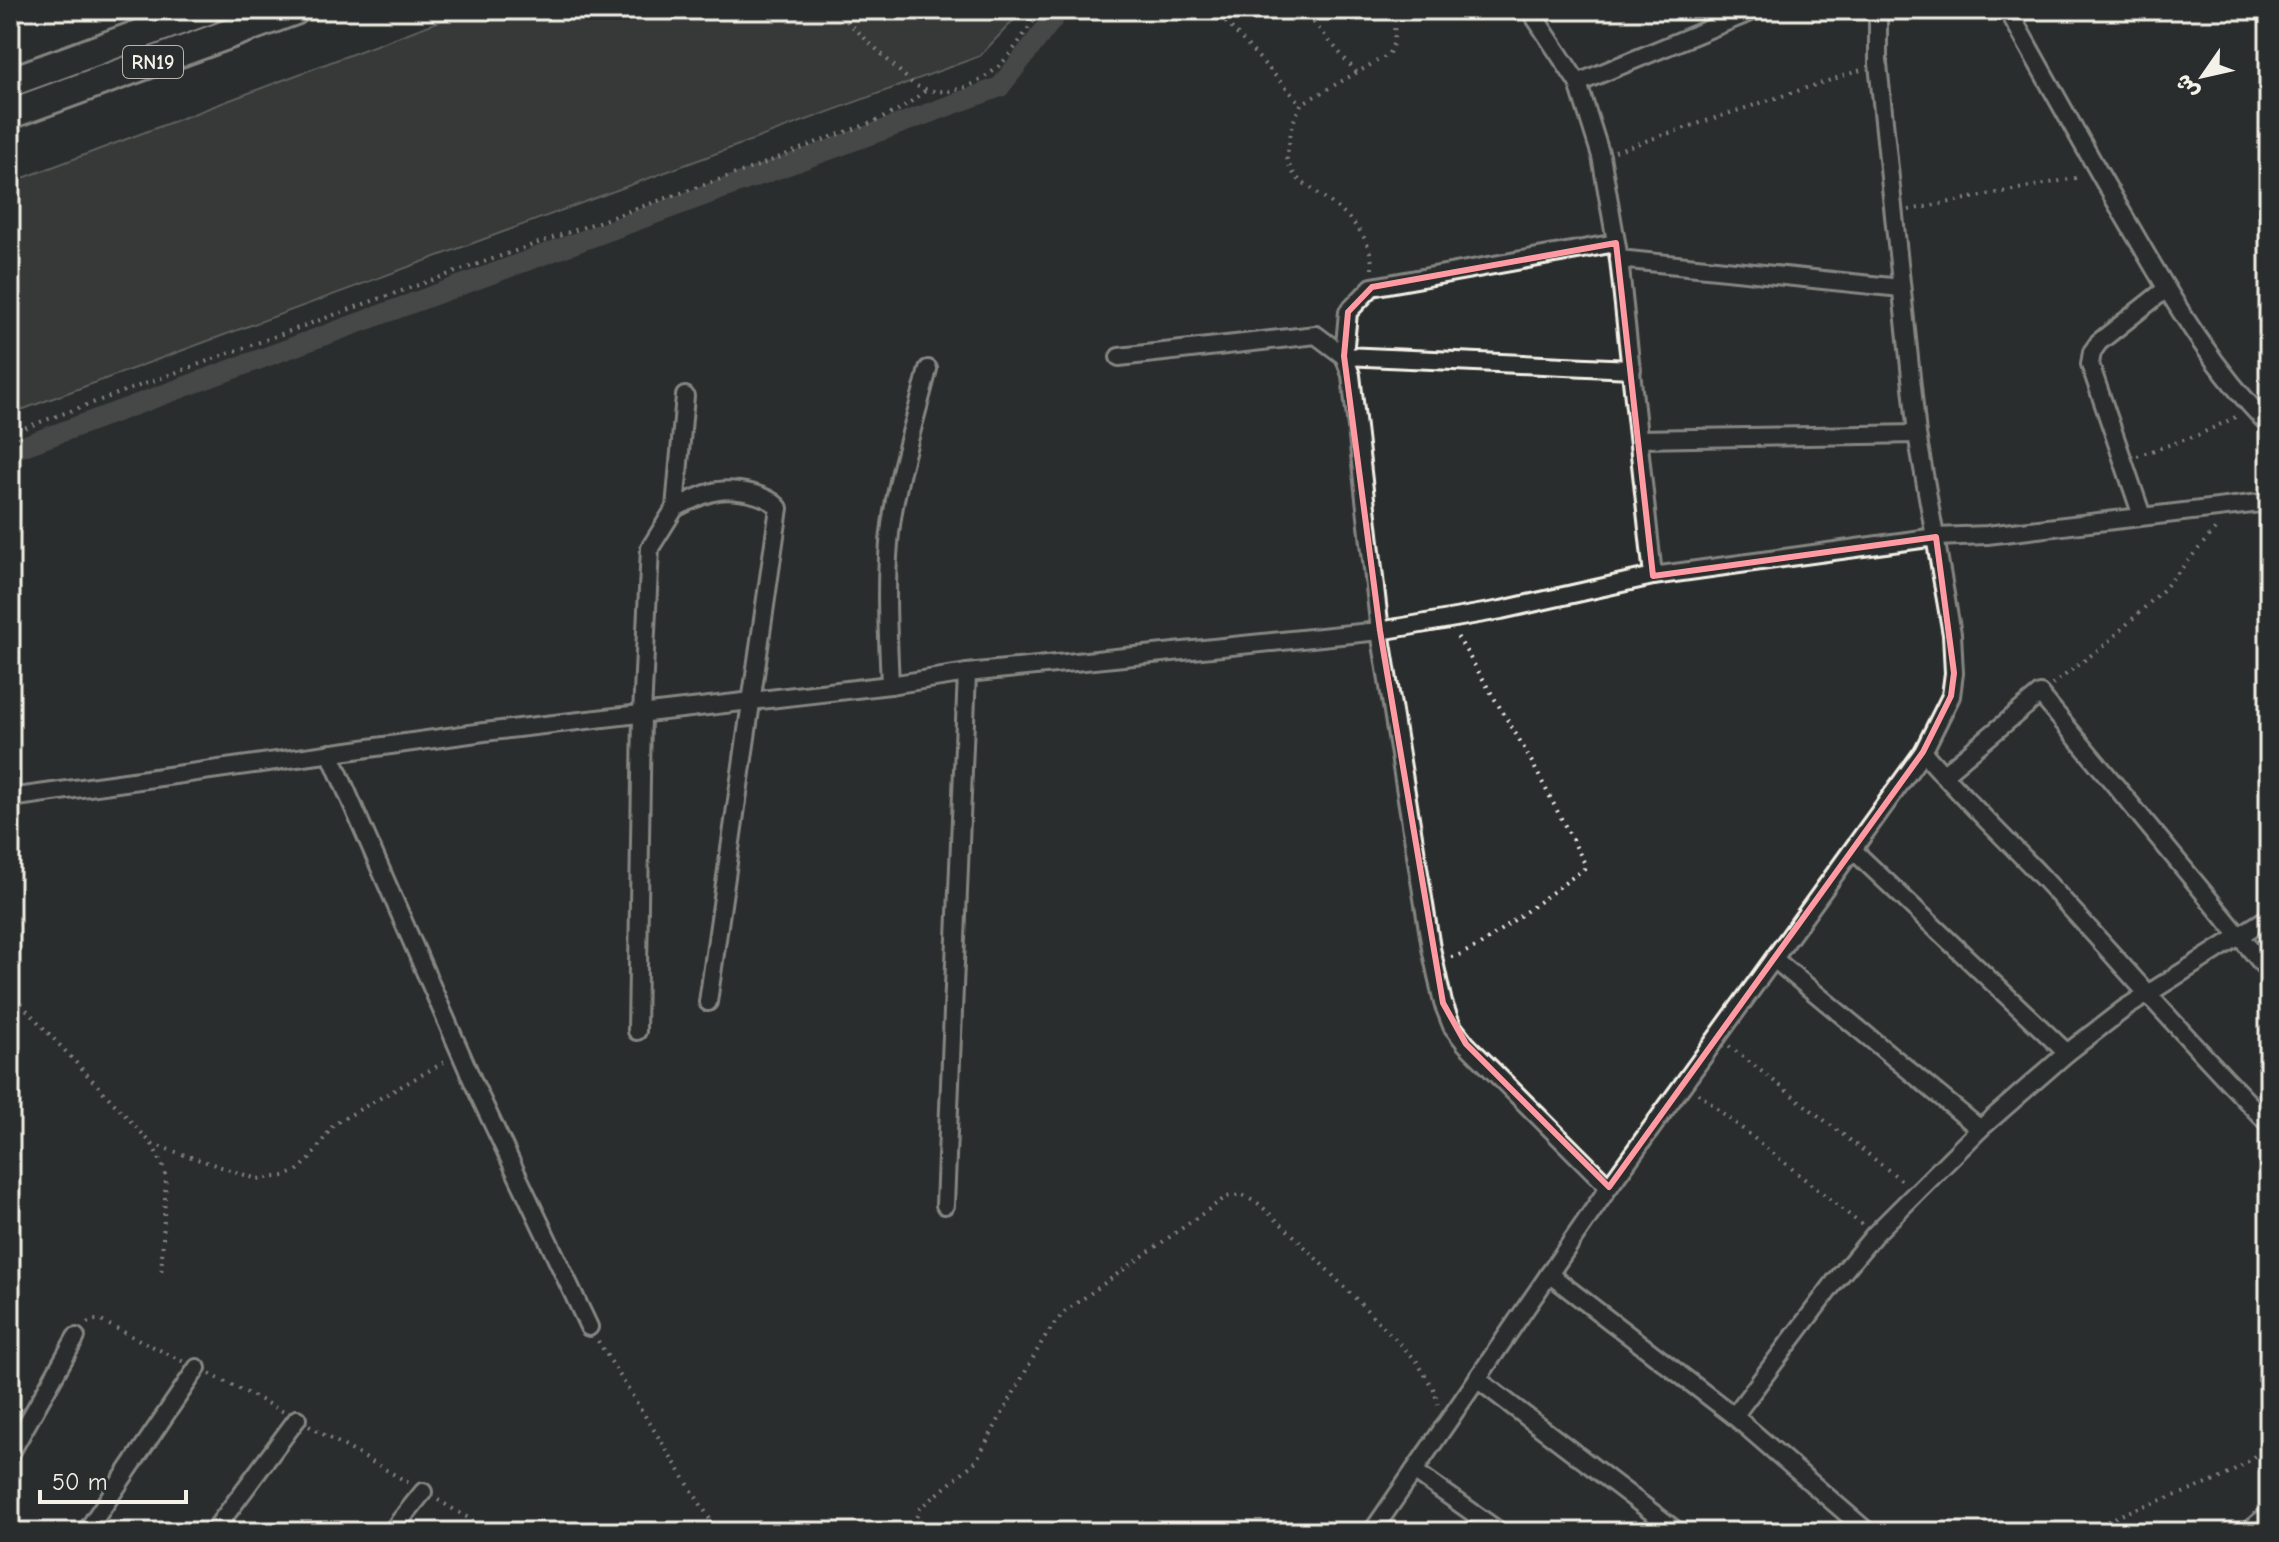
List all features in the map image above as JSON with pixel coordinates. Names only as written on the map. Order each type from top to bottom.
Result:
[{"type":"highway","name":"RN19","points":[[10,82],[207,10]]},
{"type":"highway","name":"RN19","points":[[10,114],[295,10]]},
{"type":"street","points":[[1530,10],[1578,83],[1601,156],[1632,369],[1653,576]]},
{"type":"street","points":[[1578,83],[1755,10]]},
{"type":"street","points":[[1378,1530],[1414,1471],[1609,1187],[1923,752],[1951,696],[1954,673],[1952,634],[1917,434],[1878,64],[1878,10]]},
{"type":"street","points":[[2008,10],[2166,289],[2211,358],[2269,425]]},
{"type":"street","points":[[1609,1187],[1466,1044],[1452,1026],[1443,1003],[1433,959],[1380,631],[1351,375],[1344,356],[1348,312],[1372,287],[1617,251],[1901,288]]},
{"type":"street","points":[[2142,516],[2090,364],[2092,352],[2099,342],[2166,289]]},
{"type":"street","points":[[1119,357],[1316,335],[1344,356],[1632,369]]},
{"type":"street","points":[[890,685],[889,541],[897,493],[928,369]]},
{"type":"street","points":[[637,1031],[642,714],[650,548],[675,508],[685,396]]},
{"type":"street","points":[[1639,439],[1917,434]]},
{"type":"street","points":[[675,508],[718,491],[755,495],[773,502],[779,508],[708,1002]]},
{"type":"street","points":[[10,798],[750,699],[890,685],[967,673],[1380,631],[1501,610],[1653,576],[1936,537],[1987,535],[2269,502]]},
{"type":"street","points":[[945,1205],[967,673]]},
{"type":"street","points":[[1943,775],[2040,694],[2269,972]]},
{"type":"street","points":[[1923,752],[2269,1124]]},
{"type":"street","points":[[330,753],[460,1053],[589,1327]]},
{"type":"street","points":[[1853,850],[2067,1053]]},
{"type":"street","points":[[1734,1416],[1874,1235],[1980,1129],[2067,1053],[2146,994],[2269,917]]},
{"type":"street","points":[[1774,959],[1980,1129]]},
{"type":"street","points":[[1549,1274],[1734,1416],[1868,1532]]},
{"type":"street","points":[[10,1454],[76,1337]]},
{"type":"street","points":[[86,1532],[197,1368]]},
{"type":"street","points":[[1477,1379],[1678,1532]]},
{"type":"street","points":[[213,1532],[297,1419]]},
{"type":"street","points":[[1414,1471],[1500,1532]]},
{"type":"street","points":[[391,1532],[423,1492]]},
{"type":"street","points":[[2247,1532],[2269,1514]]},
{"type":"path","points":[[835,10],[913,84],[925,91],[943,93],[982,79],[1000,65],[1041,10]]},
{"type":"path","points":[[1215,10],[1301,104]]},
{"type":"path","points":[[1303,10],[1357,73]]},
{"type":"path","points":[[1372,287],[1372,261],[1367,238],[1356,224],[1291,170],[1287,159],[1292,125],[1301,104],[1392,50],[1395,10]]},
{"type":"path","points":[[1601,156],[1878,64]]},
{"type":"path","points":[[10,433],[364,304],[758,166],[874,122],[901,109],[925,91]]},
{"type":"path","points":[[1894,213],[2099,174]]},
{"type":"path","points":[[2123,461],[2198,435],[2253,409]]},
{"type":"path","points":[[2040,694],[2107,643],[2162,591],[2235,507]]},
{"type":"path","points":[[1433,959],[1457,956],[1480,945],[1584,869],[1585,864],[1526,751],[1447,619]]},
{"type":"path","points":[[10,992],[152,1144],[166,1178],[161,1277]]},
{"type":"path","points":[[1718,1037],[1917,1192]]},
{"type":"path","points":[[152,1144],[257,1179],[285,1176],[297,1171],[310,1159],[334,1124],[460,1053]]},
{"type":"path","points":[[1685,1083],[1874,1235]]},
{"type":"path","points":[[913,1532],[912,1527],[920,1509],[976,1461],[1044,1338],[1064,1312],[1226,1197],[1242,1195],[1259,1204],[1398,1341],[1416,1360],[1434,1390],[1445,1425]]},
{"type":"path","points":[[589,1327],[718,1532]]},
{"type":"path","points":[[2086,1532],[2119,1516],[2214,1482],[2249,1460],[2269,1440]]},
{"type":"highlighted area","points":[[1616,243],[1653,576],[1936,537],[1954,673],[1951,696],[1923,752],[1609,1187],[1466,1044],[1443,1003],[1380,631],[1344,356],[1348,312],[1372,287]]},
{"type":"shaded area","points":[[469,10],[1023,10],[980,56],[10,414],[10,183]]},
{"type":"waterway","points":[[10,451],[1000,87],[1060,10]]}]
